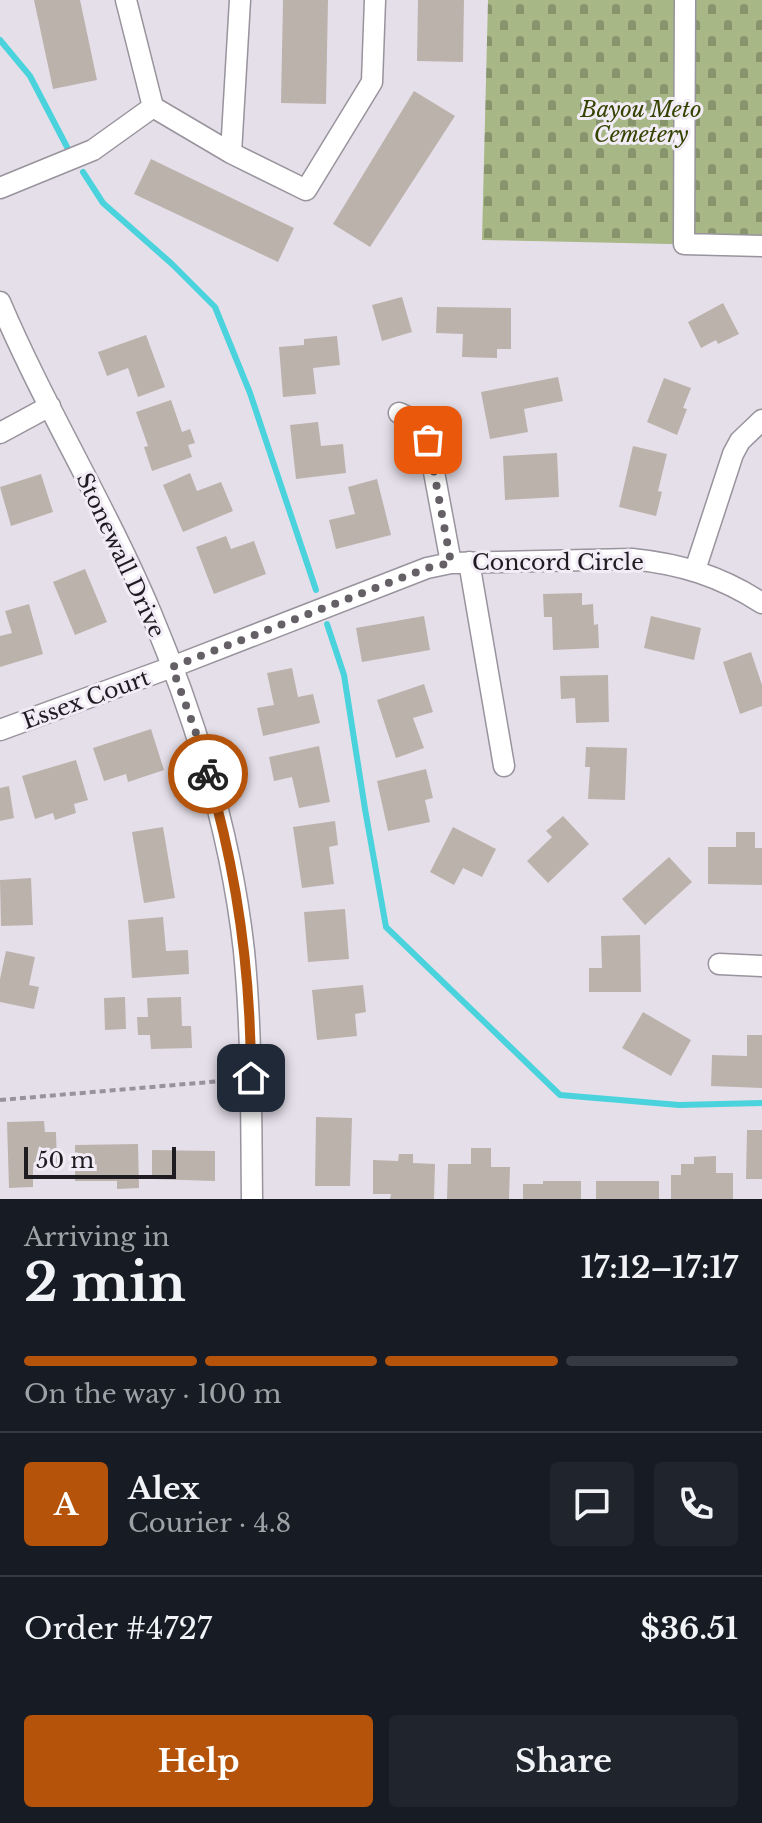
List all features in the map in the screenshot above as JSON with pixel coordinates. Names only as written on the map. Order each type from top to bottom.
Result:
[{"type":"street","points":[[126,0],[153,107],[231,153],[306,190],[372,82],[375,0]]},
{"type":"street","points":[[231,153],[240,0]]},
{"type":"street","points":[[685,0],[684,244],[762,246]]},
{"type":"street","points":[[0,188],[93,150],[153,107]]},
{"type":"street","name":"Stonewall Drive","points":[[0,302],[150,612],[195,730],[214,795],[235,893],[251,1033],[252,1199]]},
{"type":"street","points":[[0,433],[50,406]]},
{"type":"street","points":[[399,413],[421,426],[428,440],[460,562],[504,766]]},
{"type":"street","points":[[695,570],[733,454],[740,441],[762,420]]},
{"type":"street","name":"Concord Circle","points":[[172,667],[427,568],[460,562],[657,561],[695,570],[762,603]]},
{"type":"street","name":"Essex Court","points":[[0,730],[172,667]]},
{"type":"street","points":[[719,964],[762,966]]},
{"type":"path","points":[[0,1100],[251,1078]]},
{"type":"green space","name":"Bayou Meto Cemetery","points":[[488,0],[762,0],[762,246],[482,240]]},
{"type":"building","points":[[34,0],[80,0],[97,80],[53,89]]},
{"type":"building","points":[[283,0],[328,0],[326,104],[281,103]]},
{"type":"building","points":[[418,0],[464,0],[463,62],[417,61]]},
{"type":"building","points":[[414,91],[455,116],[370,247],[333,224]]},
{"type":"building","points":[[151,159],[294,228],[278,262],[134,194]]},
{"type":"building","points":[[402,297],[412,332],[382,341],[372,305]]},
{"type":"building","points":[[723,303],[739,334],[701,348],[688,322]]},
{"type":"building","points":[[437,307],[511,308],[511,349],[497,349],[497,358],[462,357],[463,334],[436,333]]},
{"type":"building","points":[[146,335],[165,387],[138,397],[128,368],[107,376],[98,352]]},
{"type":"building","points":[[337,336],[340,365],[313,368],[316,394],[283,397],[279,347],[304,345],[304,339]]},
{"type":"building","points":[[558,377],[563,401],[524,409],[528,432],[490,439],[481,392]]},
{"type":"building","points":[[664,378],[691,388],[677,435],[647,422]]},
{"type":"building","points":[[171,400],[182,432],[190,429],[195,443],[188,445],[192,457],[152,471],[144,447],[148,446],[136,412]]},
{"type":"building","points":[[318,422],[321,446],[343,444],[346,473],[296,479],[290,425]]},
{"type":"building","points":[[633,446],[667,454],[656,516],[619,507]]},
{"type":"building","points":[[557,453],[559,497],[505,500],[503,456]]},
{"type":"building","points":[[190,473],[197,491],[221,482],[233,511],[183,532],[163,485]]},
{"type":"building","points":[[41,474],[53,512],[11,526],[0,487]]},
{"type":"building","points":[[377,479],[391,535],[336,549],[329,520],[355,514],[348,487]]},
{"type":"building","points":[[226,536],[231,549],[254,541],[266,574],[214,594],[196,547]]},
{"type":"building","points":[[85,569],[107,622],[75,635],[53,582]]},
{"type":"building","points":[[582,593],[582,605],[593,604],[599,648],[553,650],[552,617],[544,617],[543,594]]},
{"type":"building","points":[[29,604],[43,654],[0,667],[0,636],[12,633],[5,611]]},
{"type":"building","points":[[424,616],[430,650],[362,662],[356,628]]},
{"type":"building","points":[[651,616],[701,628],[694,660],[644,648]]},
{"type":"building","points":[[751,652],[762,685],[762,706],[740,714],[723,662]]},
{"type":"building","points":[[292,668],[298,697],[313,694],[320,723],[263,736],[257,708],[274,705],[267,673]]},
{"type":"building","points":[[608,675],[609,722],[576,723],[575,698],[561,699],[560,676]]},
{"type":"building","points":[[424,684],[433,712],[413,718],[424,748],[396,758],[377,700]]},
{"type":"building","points":[[151,729],[164,770],[128,782],[126,774],[104,781],[93,748]]},
{"type":"building","points":[[319,746],[330,802],[299,808],[292,777],[274,781],[269,757]]},
{"type":"building","points":[[586,747],[627,748],[625,800],[588,799],[590,767],[585,767]]},
{"type":"building","points":[[76,760],[88,800],[74,804],[76,813],[55,820],[53,813],[35,819],[22,776]]},
{"type":"building","points":[[426,769],[433,798],[425,800],[430,822],[388,831],[377,781]]},
{"type":"building","points":[[9,786],[14,818],[0,821],[0,788]]},
{"type":"building","points":[[563,816],[589,844],[548,883],[527,861],[552,837],[546,831]]},
{"type":"building","points":[[335,821],[338,845],[329,847],[334,884],[302,888],[293,827]]},
{"type":"building","points":[[163,827],[175,898],[144,903],[132,832]]},
{"type":"building","points":[[453,827],[496,849],[482,877],[463,868],[454,885],[430,872]]},
{"type":"building","points":[[736,832],[755,832],[755,848],[762,848],[762,885],[708,884],[708,847],[736,847]]},
{"type":"building","points":[[669,857],[692,882],[645,925],[622,899]]},
{"type":"building","points":[[31,878],[33,925],[1,926],[0,880]]},
{"type":"building","points":[[345,909],[349,959],[308,962],[304,912]]},
{"type":"building","points":[[163,917],[166,951],[188,950],[189,974],[132,978],[128,920]]},
{"type":"building","points":[[640,935],[641,992],[589,992],[589,968],[602,968],[601,936]]},
{"type":"building","points":[[6,951],[35,957],[29,985],[39,987],[34,1009],[0,1002],[0,979]]},
{"type":"building","points":[[363,985],[366,1012],[355,1014],[357,1036],[317,1040],[312,990]]},
{"type":"building","points":[[125,997],[126,1029],[105,1030],[104,998]]},
{"type":"building","points":[[181,997],[182,1026],[191,1026],[192,1048],[151,1049],[150,1035],[138,1035],[137,1017],[148,1017],[147,998]]},
{"type":"building","points":[[643,1012],[691,1040],[671,1076],[622,1048]]},
{"type":"building","points":[[747,1035],[762,1035],[762,1088],[711,1086],[712,1055],[747,1056]]},
{"type":"building","points":[[316,1117],[352,1118],[350,1186],[315,1186]]},
{"type":"building","points":[[44,1121],[45,1132],[56,1132],[57,1166],[33,1167],[33,1187],[9,1188],[7,1122]]},
{"type":"building","points":[[747,1130],[762,1130],[762,1179],[746,1179]]},
{"type":"building","points":[[138,1144],[139,1188],[117,1189],[117,1181],[75,1181],[75,1145]]},
{"type":"building","points":[[471,1148],[491,1148],[491,1167],[510,1167],[509,1199],[447,1199],[448,1164],[471,1164]]},
{"type":"building","points":[[152,1150],[215,1151],[215,1181],[152,1179]]},
{"type":"building","points":[[399,1154],[413,1154],[413,1163],[435,1164],[434,1199],[390,1199],[391,1194],[373,1194],[373,1160],[398,1161]]},
{"type":"building","points":[[716,1156],[716,1173],[733,1173],[733,1199],[671,1199],[671,1175],[681,1175],[681,1164],[694,1164],[694,1157]]},
{"type":"building","points":[[543,1181],[581,1181],[581,1199],[523,1199],[523,1184],[543,1184]]},
{"type":"building","points":[[596,1181],[659,1181],[659,1199],[596,1199]]},
{"type":"waterway","points":[[0,40],[30,76],[67,147]]},
{"type":"waterway","points":[[83,172],[103,203],[215,307],[250,393],[316,590]]},
{"type":"waterway","points":[[327,624],[344,675],[386,927],[560,1095],[679,1105],[762,1103]]},
{"type":"way so far","points":[[208,774],[172,667],[427,568],[451,563],[428,440]]},
{"type":"route","points":[[208,774],[235,893],[243,949],[251,1033],[251,1078]]}]
